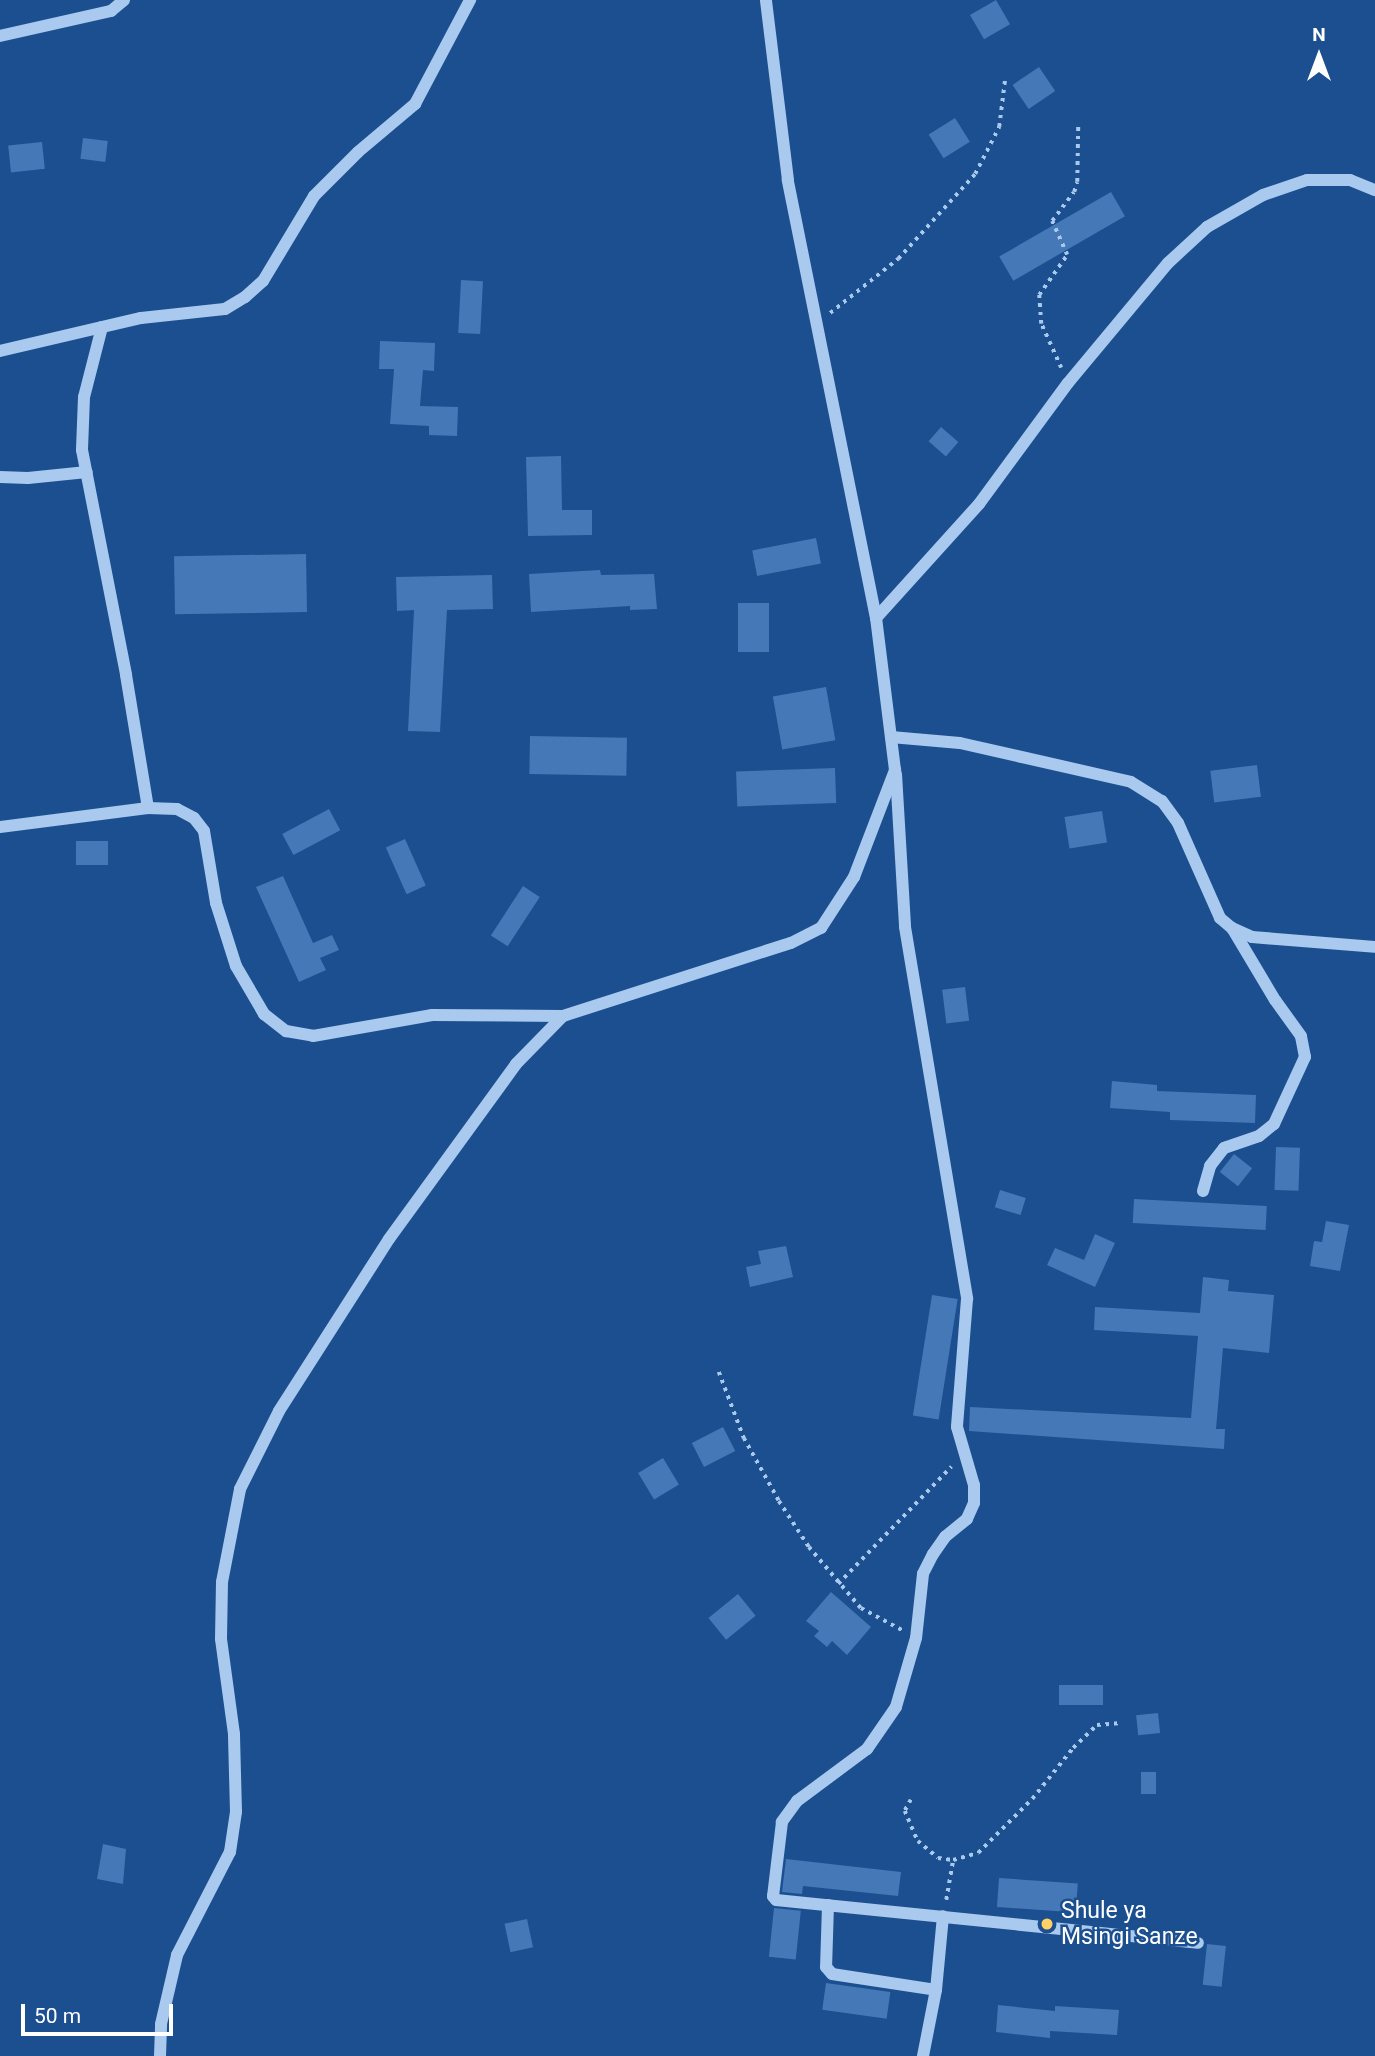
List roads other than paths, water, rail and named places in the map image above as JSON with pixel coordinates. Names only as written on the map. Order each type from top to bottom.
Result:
[{"type":"street","points":[[0,36],[111,11],[124,0]]},
{"type":"street","points":[[0,351],[141,318],[225,309],[246,297],[263,281],[314,196],[358,152],[415,104],[470,0]]},
{"type":"street","points":[[766,0],[788,180],[876,618],[895,770],[905,927],[967,1300],[957,1427],[963,1455],[974,1485],[974,1503],[967,1519],[945,1537],[923,1574],[916,1638],[896,1707],[867,1749],[797,1801],[782,1822],[772,1896],[776,1900],[1198,1943]]},
{"type":"street","points":[[876,618],[979,504],[1068,383],[1168,263],[1207,227],[1263,195],[1307,180],[1350,180],[1375,190]]},
{"type":"street","points":[[102,327],[84,397],[82,450],[148,808]]},
{"type":"street","points":[[0,477],[28,478],[87,472]]},
{"type":"street","points":[[891,737],[960,743],[1131,782],[1161,801],[1178,822],[1220,918],[1232,928],[1252,937],[1375,947]]},
{"type":"street","points":[[0,827],[148,808],[177,809],[194,818],[204,831],[216,903],[236,966],[264,1014],[286,1031],[313,1036],[432,1015],[564,1016],[791,943],[821,928],[854,877],[895,770]]},
{"type":"street","points":[[1203,1192],[1210,1166],[1224,1148],[1259,1136],[1273,1124],[1305,1057],[1301,1036],[1275,1000],[1232,928]]},
{"type":"street","points":[[160,2056],[161,2024],[177,1955],[230,1852],[236,1812],[234,1734],[221,1639],[222,1582],[240,1489],[279,1410],[389,1238],[516,1064],[564,1016]]},
{"type":"street","points":[[828,1905],[826,1967],[832,1974],[936,1990]]},
{"type":"street","points":[[923,2056],[936,1990],[943,1916]]},
{"type":"place","name":"Shule ya Msingi Sanze","points":[[1047,1924]]}]
